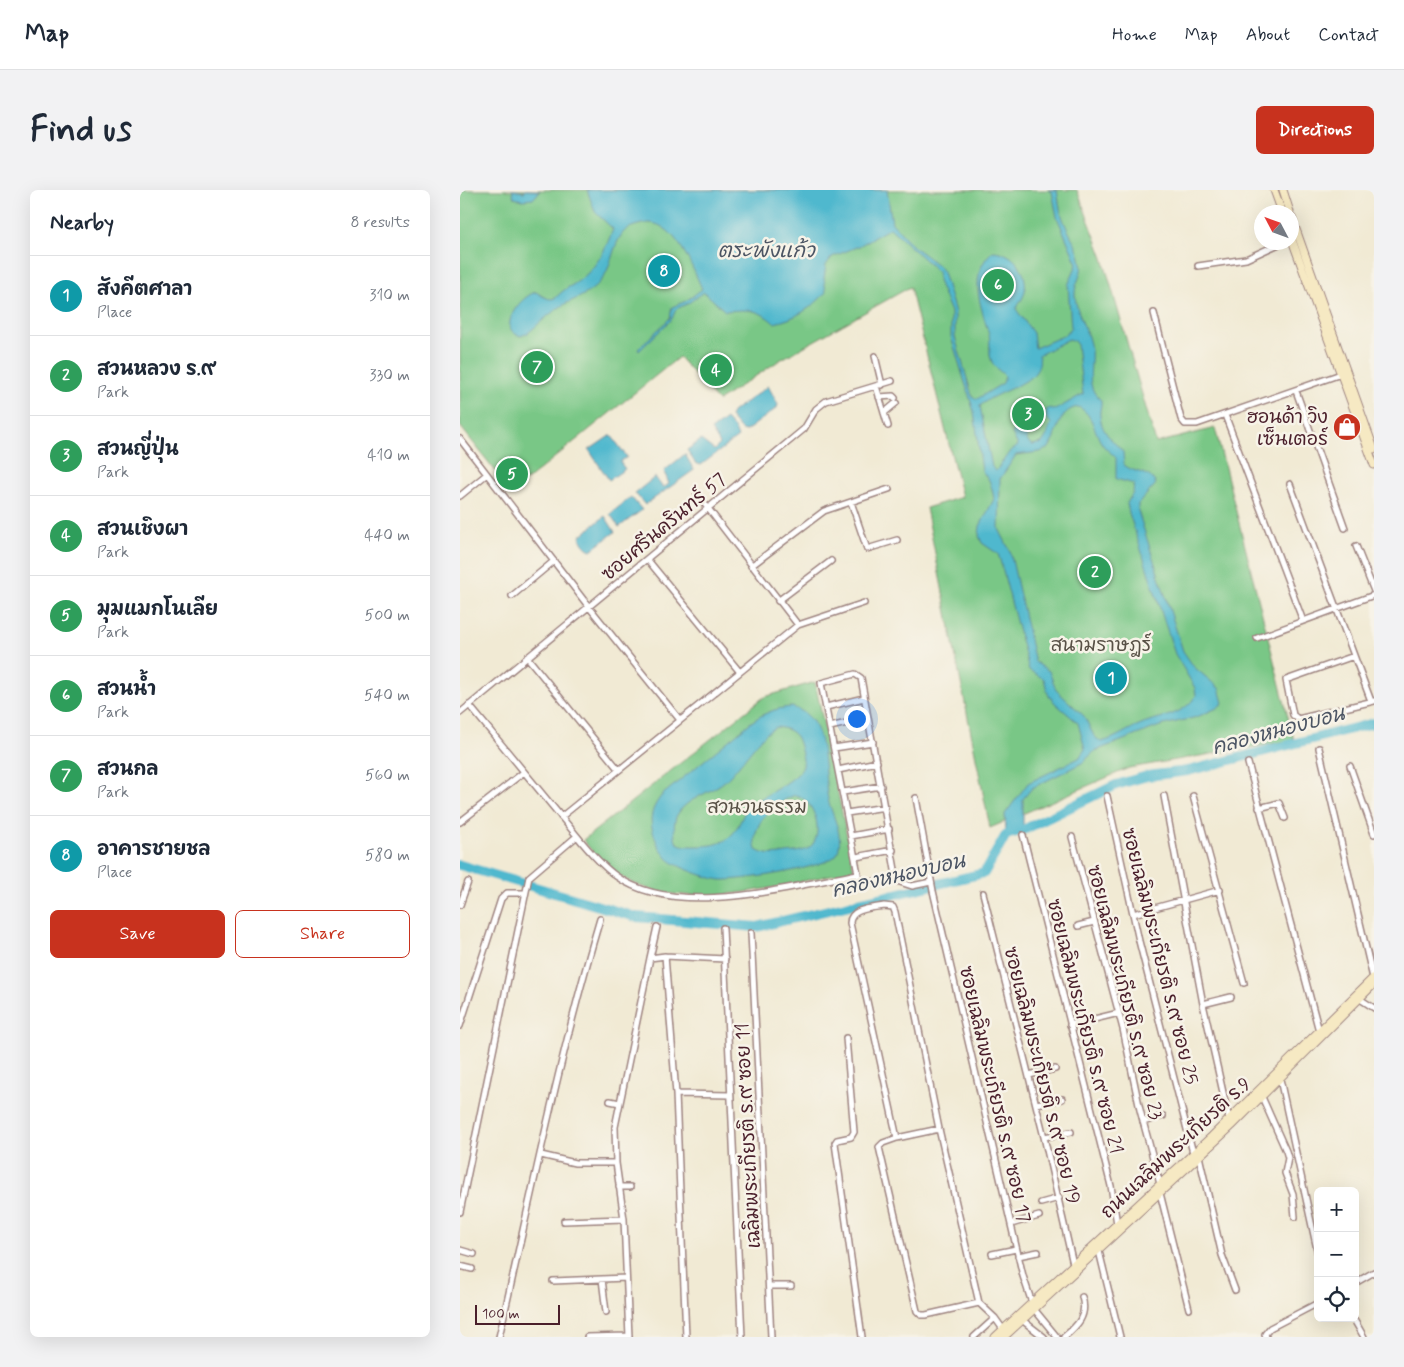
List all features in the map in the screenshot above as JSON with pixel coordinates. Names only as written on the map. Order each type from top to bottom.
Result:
[{"type":"main road","points":[[1274,190],[1279,205]]},
{"type":"main road","points":[[1283,190],[1288,205]]},
{"type":"main road","points":[[1299,238],[1374,449]]},
{"type":"main road","points":[[1296,250],[1374,465]]},
{"type":"main road","name":"ถนนเฉลิมพระเกียรติ ร.9","points":[[1005,1335],[1074,1264],[1160,1184],[1196,1155],[1280,1079],[1360,999],[1373,983]]},
{"type":"main road","name":"ถนนเฉลิมพระเกียรติ ร.9","points":[[995,1337],[1005,1335],[1022,1320],[1033,1306],[1099,1251],[1160,1193],[1229,1120],[1319,1031],[1373,983]]},
{"type":"street","points":[[1198,266],[1246,259],[1271,250]]},
{"type":"street","points":[[1154,313],[1182,419],[1190,425],[1296,391],[1340,374]]},
{"type":"street","points":[[875,356],[879,397],[888,426]]},
{"type":"street","name":"ซอยศรีนครินทร์ 57","points":[[460,713],[804,429],[816,408],[826,401],[892,381]]},
{"type":"street","points":[[1296,391],[1345,528]]},
{"type":"street","points":[[879,397],[891,395],[895,400],[884,413]]},
{"type":"street","points":[[1225,415],[1303,622]]},
{"type":"street","points":[[460,439],[589,607],[680,720]]},
{"type":"street","points":[[460,496],[487,474]]},
{"type":"street","points":[[1290,484],[1372,701],[1298,719],[1293,715],[1286,680],[1354,656]]},
{"type":"street","points":[[751,566],[824,511],[889,489]]},
{"type":"street","points":[[697,494],[798,625]]},
{"type":"street","points":[[851,502],[867,549],[897,540]]},
{"type":"street","points":[[1356,546],[1374,591]]},
{"type":"street","points":[[647,559],[739,671]]},
{"type":"street","points":[[778,601],[831,560]]},
{"type":"street","points":[[512,596],[554,561]]},
{"type":"street","points":[[1257,638],[1374,595]]},
{"type":"street","points":[[561,817],[798,625],[864,603]]},
{"type":"street","points":[[527,657],[619,770]]},
{"type":"street","points":[[896,878],[860,884],[821,683],[856,674],[861,678],[893,850],[896,878],[900,883],[912,886],[931,882]]},
{"type":"street","points":[[826,706],[864,698]]},
{"type":"street","points":[[469,705],[595,858],[618,877],[640,888],[666,896],[698,898],[738,896],[858,874]]},
{"type":"street","points":[[830,727],[868,718]]},
{"type":"street","points":[[834,748],[873,742]]},
{"type":"street","points":[[1319,748],[1373,983]]},
{"type":"street","points":[[838,770],[877,762]]},
{"type":"street","points":[[1248,763],[1319,1031]]},
{"type":"street","points":[[1350,766],[1374,834]]},
{"type":"street","points":[[460,822],[524,772]]},
{"type":"street","points":[[843,792],[881,786]]},
{"type":"street","name":"ซอยเฉลิมพระเกียรติ ร.๙ ซอย 25","points":[[1107,796],[1133,914],[1222,1255],[1235,1290]]},
{"type":"street","points":[[1164,796],[1203,1004],[1229,1120]]},
{"type":"street","points":[[1194,796],[1244,983]]},
{"type":"street","name":"ซอยเฉลิมพระเกียรติ ร.๙ ซอย 17","points":[[916,798],[933,891],[1016,1249],[1033,1306]]},
{"type":"street","points":[[1259,808],[1279,803],[1285,818]]},
{"type":"street","points":[[847,813],[885,806]]},
{"type":"street","points":[[851,836],[889,829]]},
{"type":"street","name":"ซอยเฉลิมพระเกียรติ ร.๙ ซอย 21","points":[[1023,835],[1111,1186],[1117,1224]]},
{"type":"street","points":[[460,1212],[529,877],[536,869],[577,836]]},
{"type":"street","name":"ซอยเฉลิมพระเกียรติ ร.๙ ซอย 23","points":[[1072,837],[1160,1184]]},
{"type":"street","points":[[856,857],[893,850]]},
{"type":"street","points":[[460,905],[468,882]]},
{"type":"street","points":[[1133,914],[1220,890]]},
{"type":"street","points":[[460,1026],[501,899],[507,893],[525,893]]},
{"type":"street","name":"ซอยเฉลิมพระเกียรติ ร.๙ ซอย 19","points":[[983,893],[1074,1264]]},
{"type":"street","points":[[897,1138],[850,923],[852,915],[860,911],[889,906],[894,908],[939,1129],[979,1303],[995,1318],[1005,1335]]},
{"type":"street","points":[[500,1337],[588,958],[600,919]]},
{"type":"street","points":[[1078,926],[1094,922]]},
{"type":"street","points":[[589,1337],[629,1336],[624,1220],[616,1163],[615,1127],[656,927]]},
{"type":"street","points":[[723,928],[742,1337]]},
{"type":"street","name":"เฉลิมพระเกียรติ ร.๙ ซอย 11","points":[[751,933],[771,1337]]},
{"type":"street","points":[[650,958],[665,956],[725,958]]},
{"type":"street","points":[[665,956],[676,1094],[686,1337]]},
{"type":"street","points":[[1203,1004],[1230,997]]},
{"type":"street","points":[[1360,999],[1374,1008]]},
{"type":"street","points":[[1070,1025],[1118,1013]]},
{"type":"street","points":[[846,1038],[854,1132],[851,1137],[840,1139],[835,1143],[862,1337]]},
{"type":"street","points":[[1029,1075],[1055,1069]]},
{"type":"street","points":[[1280,1079],[1314,1236]]},
{"type":"street","points":[[676,1094],[730,1095]]},
{"type":"street","points":[[1262,1096],[1288,1158],[1285,1174],[1293,1194],[1295,1217]]},
{"type":"street","points":[[1036,1104],[1062,1099]]},
{"type":"street","points":[[610,1101],[620,1103]]},
{"type":"street","points":[[1143,1122],[1163,1116]]},
{"type":"street","points":[[939,1129],[897,1138],[882,1143],[879,1147],[917,1311],[921,1315],[926,1315],[979,1303]]},
{"type":"street","points":[[1044,1137],[1072,1132]]},
{"type":"street","points":[[541,1155],[575,1163],[616,1163]]},
{"type":"street","points":[[619,1187],[630,1187]]},
{"type":"street","points":[[1160,1193],[1189,1309]]},
{"type":"street","points":[[1041,1203],[1059,1198]]},
{"type":"street","points":[[1011,1224],[1039,1216]]},
{"type":"street","points":[[564,1221],[624,1220]]},
{"type":"street","points":[[992,1254],[1016,1249]]},
{"type":"street","points":[[460,1250],[474,1254]]},
{"type":"street","points":[[1099,1251],[1120,1337]]},
{"type":"street","points":[[1018,1256],[1038,1252]]},
{"type":"street","points":[[460,1266],[472,1269]]},
{"type":"street","points":[[1359,1281],[1374,1272]]},
{"type":"street","points":[[553,1281],[626,1278]]},
{"type":"street","points":[[602,1279],[606,1312]]},
{"type":"street","points":[[769,1286],[791,1286]]},
{"type":"street","points":[[1064,1337],[1082,1318],[1084,1304],[1082,1297]]},
{"type":"street","points":[[1266,1337],[1265,1334],[1270,1328],[1314,1305]]},
{"type":"street","points":[[1033,1306],[1057,1337]]},
{"type":"street","points":[[974,1337],[995,1318]]},
{"type":"street","points":[[1022,1320],[1044,1337]]},
{"type":"street","points":[[1355,1322],[1364,1337]]},
{"type":"green space","name":"สนามราษฎร์","points":[[460,190],[1077,190],[1103,258],[1156,443],[1215,428],[1294,740],[1129,768],[990,828],[926,508],[962,497],[910,287],[780,360],[718,401],[679,357],[512,492],[460,426]]},
{"type":"green space","name":"สวนวนธรรม","points":[[815,682],[854,870],[797,883],[734,894],[703,896],[673,894],[644,887],[618,875],[599,859],[583,840],[764,697]]},
{"type":"water","points":[[512,190],[524,192],[526,190],[540,191],[533,199],[522,200],[514,198]]},
{"type":"water","name":"ตระพังแก้ว","points":[[587,190],[887,190],[892,223],[914,247],[938,265],[943,272],[955,312],[955,337],[972,396],[977,399],[1003,383],[1005,376],[994,366],[991,359],[989,335],[978,291],[980,270],[985,260],[993,251],[1007,255],[1021,269],[1024,276],[1025,291],[1016,309],[1033,333],[1035,348],[1065,335],[1071,328],[1068,285],[1077,264],[1057,217],[1052,192],[1049,190],[1057,190],[1060,210],[1082,266],[1075,295],[1090,343],[1090,376],[1093,389],[1101,400],[1101,422],[1108,436],[1123,452],[1124,465],[1150,476],[1156,484],[1138,504],[1138,511],[1183,651],[1194,667],[1219,688],[1223,703],[1217,708],[1197,717],[1160,726],[1095,751],[1082,763],[1032,788],[1023,799],[1023,830],[1006,835],[1005,814],[1028,783],[1079,758],[1085,749],[1078,723],[1055,703],[1048,694],[1044,679],[1029,670],[998,554],[982,543],[979,536],[980,526],[994,499],[989,480],[982,471],[974,412],[951,337],[951,312],[938,281],[938,272],[890,228],[859,246],[832,257],[826,265],[824,278],[826,292],[815,303],[796,316],[774,323],[757,312],[746,310],[725,311],[704,292],[676,309],[672,319],[639,351],[638,349],[670,318],[672,307],[686,301],[702,289],[687,256],[672,235],[663,227],[653,223],[642,224],[633,226],[622,234],[618,240],[607,272],[592,290],[557,309],[528,333],[521,336],[514,333],[510,327],[510,320],[517,306],[523,300],[536,292],[551,299],[554,298],[585,276],[597,263],[613,229],[595,212]],"holes":[[[1069,339],[1077,345],[1083,394],[1055,410],[1050,408],[1046,410],[1046,418],[1051,423],[1042,443],[1032,445],[1027,441],[1027,427],[1018,426],[1012,433],[1018,446],[1010,451],[996,471],[992,467],[980,406],[998,394],[1028,379],[1035,373],[1039,365],[1039,355]],[[1079,407],[1088,415],[1103,446],[1116,458],[1116,479],[1134,484],[1133,493],[1127,503],[1129,513],[1175,654],[1195,688],[1196,696],[1178,712],[1141,724],[1101,742],[1094,736],[1084,716],[1056,690],[1049,671],[1035,662],[1010,551],[999,529],[1000,479],[1016,455],[1040,452],[1049,448],[1063,417],[1067,412]]]},
{"type":"water","points":[[768,386],[778,404],[777,408],[746,431],[741,430],[730,417],[732,412]]},
{"type":"water","points":[[726,419],[735,429],[738,437],[701,465],[695,463],[687,450],[701,440],[714,450],[720,444],[711,430]]},
{"type":"water","points":[[611,435],[627,457],[620,462],[625,469],[609,480],[589,450]]},
{"type":"water","points":[[685,454],[694,470],[645,505],[635,493],[655,477],[663,488],[669,484],[664,471]]},
{"type":"water","points":[[631,497],[642,510],[619,527],[610,514]]},
{"type":"water","points":[[605,516],[615,532],[591,550],[584,544],[580,536]]},
{"type":"water","points":[[792,707],[802,711],[809,717],[819,733],[828,799],[839,833],[840,840],[837,854],[831,859],[802,869],[731,880],[721,880],[685,869],[668,859],[656,840],[651,820],[655,805],[662,795],[760,716]],"holes":[[[776,727],[791,731],[798,739],[803,766],[795,777],[749,807],[735,830],[722,842],[711,845],[692,846],[678,844],[674,832],[675,821],[681,809],[726,780],[764,736]],[[795,795],[808,803],[816,818],[817,835],[814,842],[809,848],[798,852],[771,854],[756,850],[756,832],[759,824],[771,810]]]},
{"type":"waterway","name":"คลองหนองบอน","points":[[460,865],[636,917],[757,927],[984,873],[1006,835],[1023,830],[1116,785],[1147,776],[1188,771],[1374,723]]},
{"type":"place","name":"อาคารชายชล","points":[[664,271]]},
{"type":"place","name":"สวนน้ำ","points":[[998,285]]},
{"type":"place","name":"สวนกล","points":[[537,367]]},
{"type":"place","name":"สวนเชิงผา","points":[[716,370]]},
{"type":"place","name":"สวนญี่ปุ่น","points":[[1028,414]]},
{"type":"place","name":"ฮอนด้า วิง เซ็นเตอร์","points":[[1347,427]]},
{"type":"place","name":"มุมแมกโนเลีย","points":[[512,474]]},
{"type":"place","name":"สวนหลวง ร.๙","points":[[1095,572]]},
{"type":"place","name":"สังคีตศาลา","points":[[1111,678]]}]
